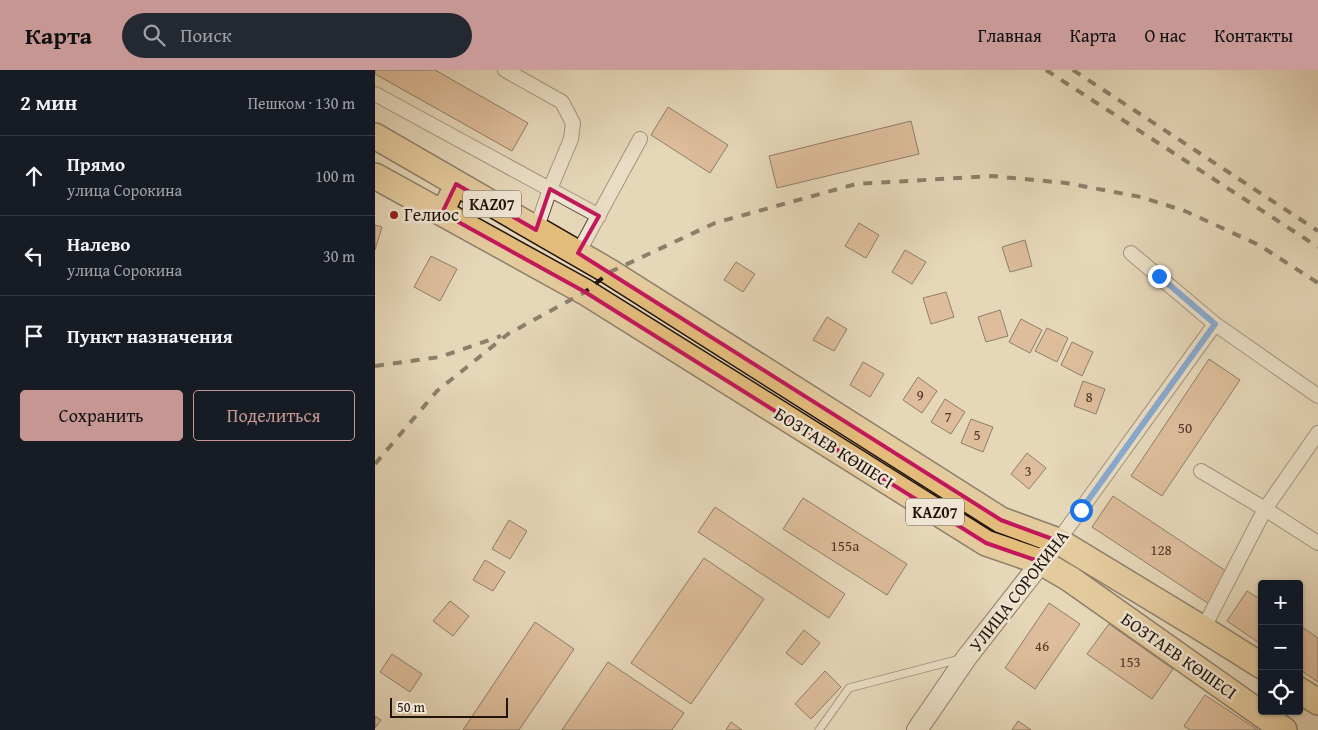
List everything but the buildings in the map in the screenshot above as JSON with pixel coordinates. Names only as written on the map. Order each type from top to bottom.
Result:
[{"type":"highway","name":"KAZ07","points":[[375,136],[578,253]]},
{"type":"highway","name":"KAZ07","points":[[375,176],[442,213]]},
{"type":"highway","name":"БОЗТАЕВ КӨШЕСІ","points":[[442,213],[585,292],[986,543],[1041,562],[1070,579],[1284,730]]},
{"type":"highway","name":"БОЗТАЕВ КӨШЕСІ","points":[[578,253],[1001,520],[1058,541],[1258,663]]},
{"type":"highway","points":[[1303,693],[1318,702]]},
{"type":"main road","points":[[442,213],[456,184]]},
{"type":"street","points":[[505,70],[562,102],[573,123],[571,139],[537,230]]},
{"type":"street","points":[[375,94],[599,216]]},
{"type":"street","points":[[578,253],[640,139]]},
{"type":"street","points":[[1131,253],[1215,324],[1318,396]]},
{"type":"street","name":"УЛИЦА СОРОКИНА","points":[[917,730],[967,656],[1058,541],[1215,324]]},
{"type":"street","points":[[1203,629],[1265,509],[1318,432]]},
{"type":"street","points":[[1201,471],[1318,543]]},
{"type":"lane","points":[[819,730],[849,688],[967,656]]},
{"type":"highlighted area","points":[[456,184],[536,230],[550,189],[599,216],[578,253],[1001,520],[1058,541],[1041,562],[986,543],[585,292],[442,213]]},
{"type":"railway","points":[[1046,70],[1318,247]]},
{"type":"railway","points":[[1073,70],[1318,231]]},
{"type":"railway","points":[[375,464],[437,391],[508,334],[585,292],[610,272],[715,223],[856,184],[992,176],[1066,183],[1141,197],[1185,211],[1259,245],[1318,283]]},
{"type":"railway","points":[[375,366],[440,357],[501,336]]},
{"type":"place","name":"Гелиос","points":[[394,215]]},
{"type":"route","points":[[1081,510],[1215,324],[1159,276]]}]
